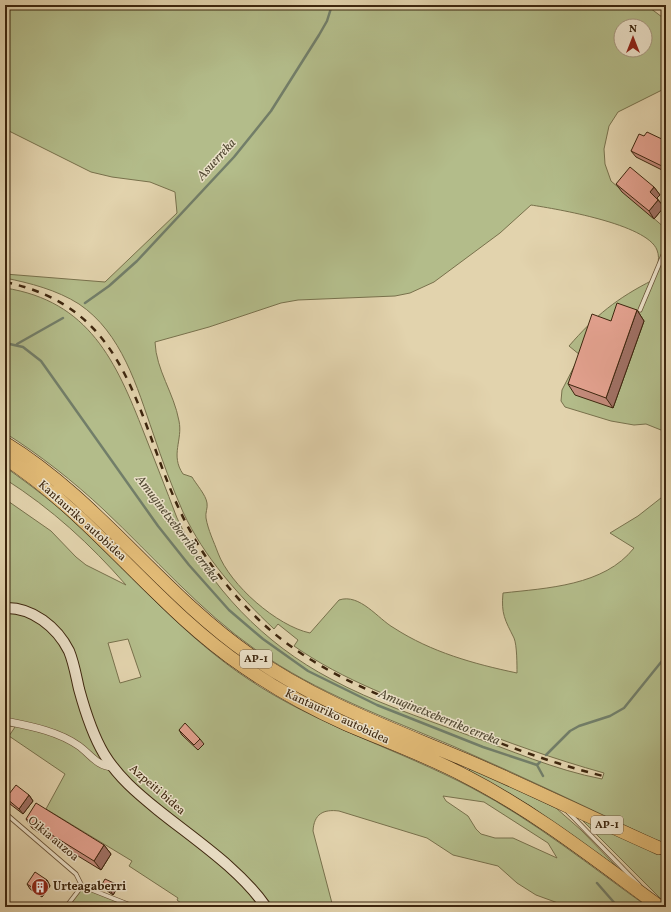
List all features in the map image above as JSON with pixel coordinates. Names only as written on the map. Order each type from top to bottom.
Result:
[{"type":"highway","name":"Kantauriko autobidea","points":[[5,443],[65,487],[111,528],[193,609],[229,640],[268,667],[343,708],[466,760],[659,848]]},
{"type":"highway","name":"Kantauriko autobidea","points":[[5,458],[39,482],[71,508],[186,620],[242,665],[282,691],[318,710],[448,767],[502,796],[553,828],[662,907]]},
{"type":"main road","name":"Azpeiti bidea","points":[[5,608],[20,609],[34,614],[51,627],[66,645],[73,662],[92,731],[112,767],[136,792],[239,877],[266,907]]},
{"type":"street","points":[[5,721],[44,730],[68,739],[98,762],[112,767]]},
{"type":"lane","points":[[640,310],[666,248]]},
{"type":"lane","points":[[555,801],[583,826],[662,907]]},
{"type":"lane","name":"Oikia auzoa","points":[[5,813],[76,874],[82,886]]},
{"type":"lane","points":[[66,907],[82,886],[134,907]]},
{"type":"green space","points":[[5,5],[646,5],[666,20],[666,88],[618,112],[609,126],[604,149],[605,164],[611,181],[666,229],[666,432],[646,424],[634,425],[611,421],[565,407],[561,401],[562,390],[580,355],[569,346],[607,308],[653,280],[657,269],[657,250],[650,241],[620,225],[580,214],[543,207],[531,205],[500,233],[434,282],[410,293],[395,296],[298,300],[281,303],[209,327],[155,342],[158,362],[177,411],[179,421],[180,428],[177,460],[179,467],[183,474],[192,477],[205,497],[207,503],[206,516],[208,527],[224,565],[244,591],[256,602],[283,622],[297,629],[310,633],[339,600],[354,600],[361,603],[394,628],[423,644],[453,656],[485,666],[517,673],[516,645],[504,617],[503,593],[556,587],[574,583],[591,578],[622,561],[634,548],[610,533],[638,516],[666,494],[666,904],[583,821],[658,841],[481,758],[353,704],[279,665],[256,650],[215,618],[177,583],[123,528],[80,489],[44,459],[5,433],[5,288],[34,295],[58,306],[79,321],[96,338],[110,359],[122,382],[177,518],[190,543],[222,590],[261,631],[306,665],[363,695],[533,759],[602,779],[604,773],[548,756],[494,737],[394,698],[333,670],[294,646],[298,640],[278,624],[274,629],[223,575],[191,529],[171,483],[134,380],[117,345],[106,330],[94,316],[71,299],[43,288],[5,278],[5,274],[105,282],[177,213],[175,192],[150,182],[112,177],[91,172],[5,129]]},
{"type":"green space","points":[[5,467],[64,512],[182,627],[225,663],[248,679],[275,696],[330,724],[444,774],[495,801],[562,844],[648,907],[569,907],[536,895],[517,883],[498,866],[453,855],[427,838],[339,811],[328,811],[317,817],[313,831],[333,907],[186,907],[177,900],[178,898],[129,866],[132,861],[46,809],[65,774],[9,736],[15,727],[5,725],[5,499],[51,531],[76,557],[86,565],[126,585],[99,555],[70,528],[39,502],[5,479]],"holes":[[[128,639],[141,677],[120,683],[108,643]],[[443,796],[484,802],[548,843],[557,858],[513,838],[495,838],[481,834],[468,816],[446,801]]]},
{"type":"green space","points":[[470,767],[556,808],[581,830],[617,867],[530,806],[469,771]]},
{"type":"green space","points":[[82,886],[135,907],[69,907]]},
{"type":"building","points":[[647,132],[666,141],[666,168],[631,151],[639,134],[644,136]]},
{"type":"building","points":[[630,167],[654,187],[650,192],[658,200],[649,211],[616,184]]},
{"type":"building","points":[[617,303],[637,310],[606,398],[568,384],[592,314],[611,321]]},
{"type":"building","points":[[185,723],[200,739],[194,745],[179,730]]},
{"type":"building","points":[[16,785],[29,795],[19,809],[6,798]]},
{"type":"building","points":[[36,803],[104,845],[94,861],[26,819]]},
{"type":"building","points":[[35,872],[47,880],[39,892],[27,884]]},
{"type":"building","points":[[105,879],[116,884],[111,892],[101,886]]},
{"type":"waterway","name":"Asuerreka","points":[[85,303],[109,286],[137,261],[234,157],[271,111],[319,35],[327,21],[332,5]]},
{"type":"waterway","name":"Asuerreka","points":[[17,344],[63,318]]},
{"type":"waterway","name":"Amuginetxeberriko erreka","points":[[5,343],[23,347],[41,361],[158,526],[189,565],[229,610],[263,639],[308,671],[377,705],[483,747],[537,765],[540,762]]},
{"type":"waterway","name":"Amuginetxeberriko erreka","points":[[546,755],[570,731],[579,726],[610,716],[624,708],[666,656]]},
{"type":"waterway","points":[[537,765],[543,776]]},
{"type":"waterway","points":[[597,883],[618,907]]},
{"type":"railway","points":[[5,282],[45,295],[76,313],[101,337],[120,365],[135,396],[175,500],[198,544],[226,584],[248,609],[270,630],[317,664],[343,678],[396,702],[507,746],[603,776]]},
{"type":"place","name":"Urteagaberri","points":[[40,887]]}]
